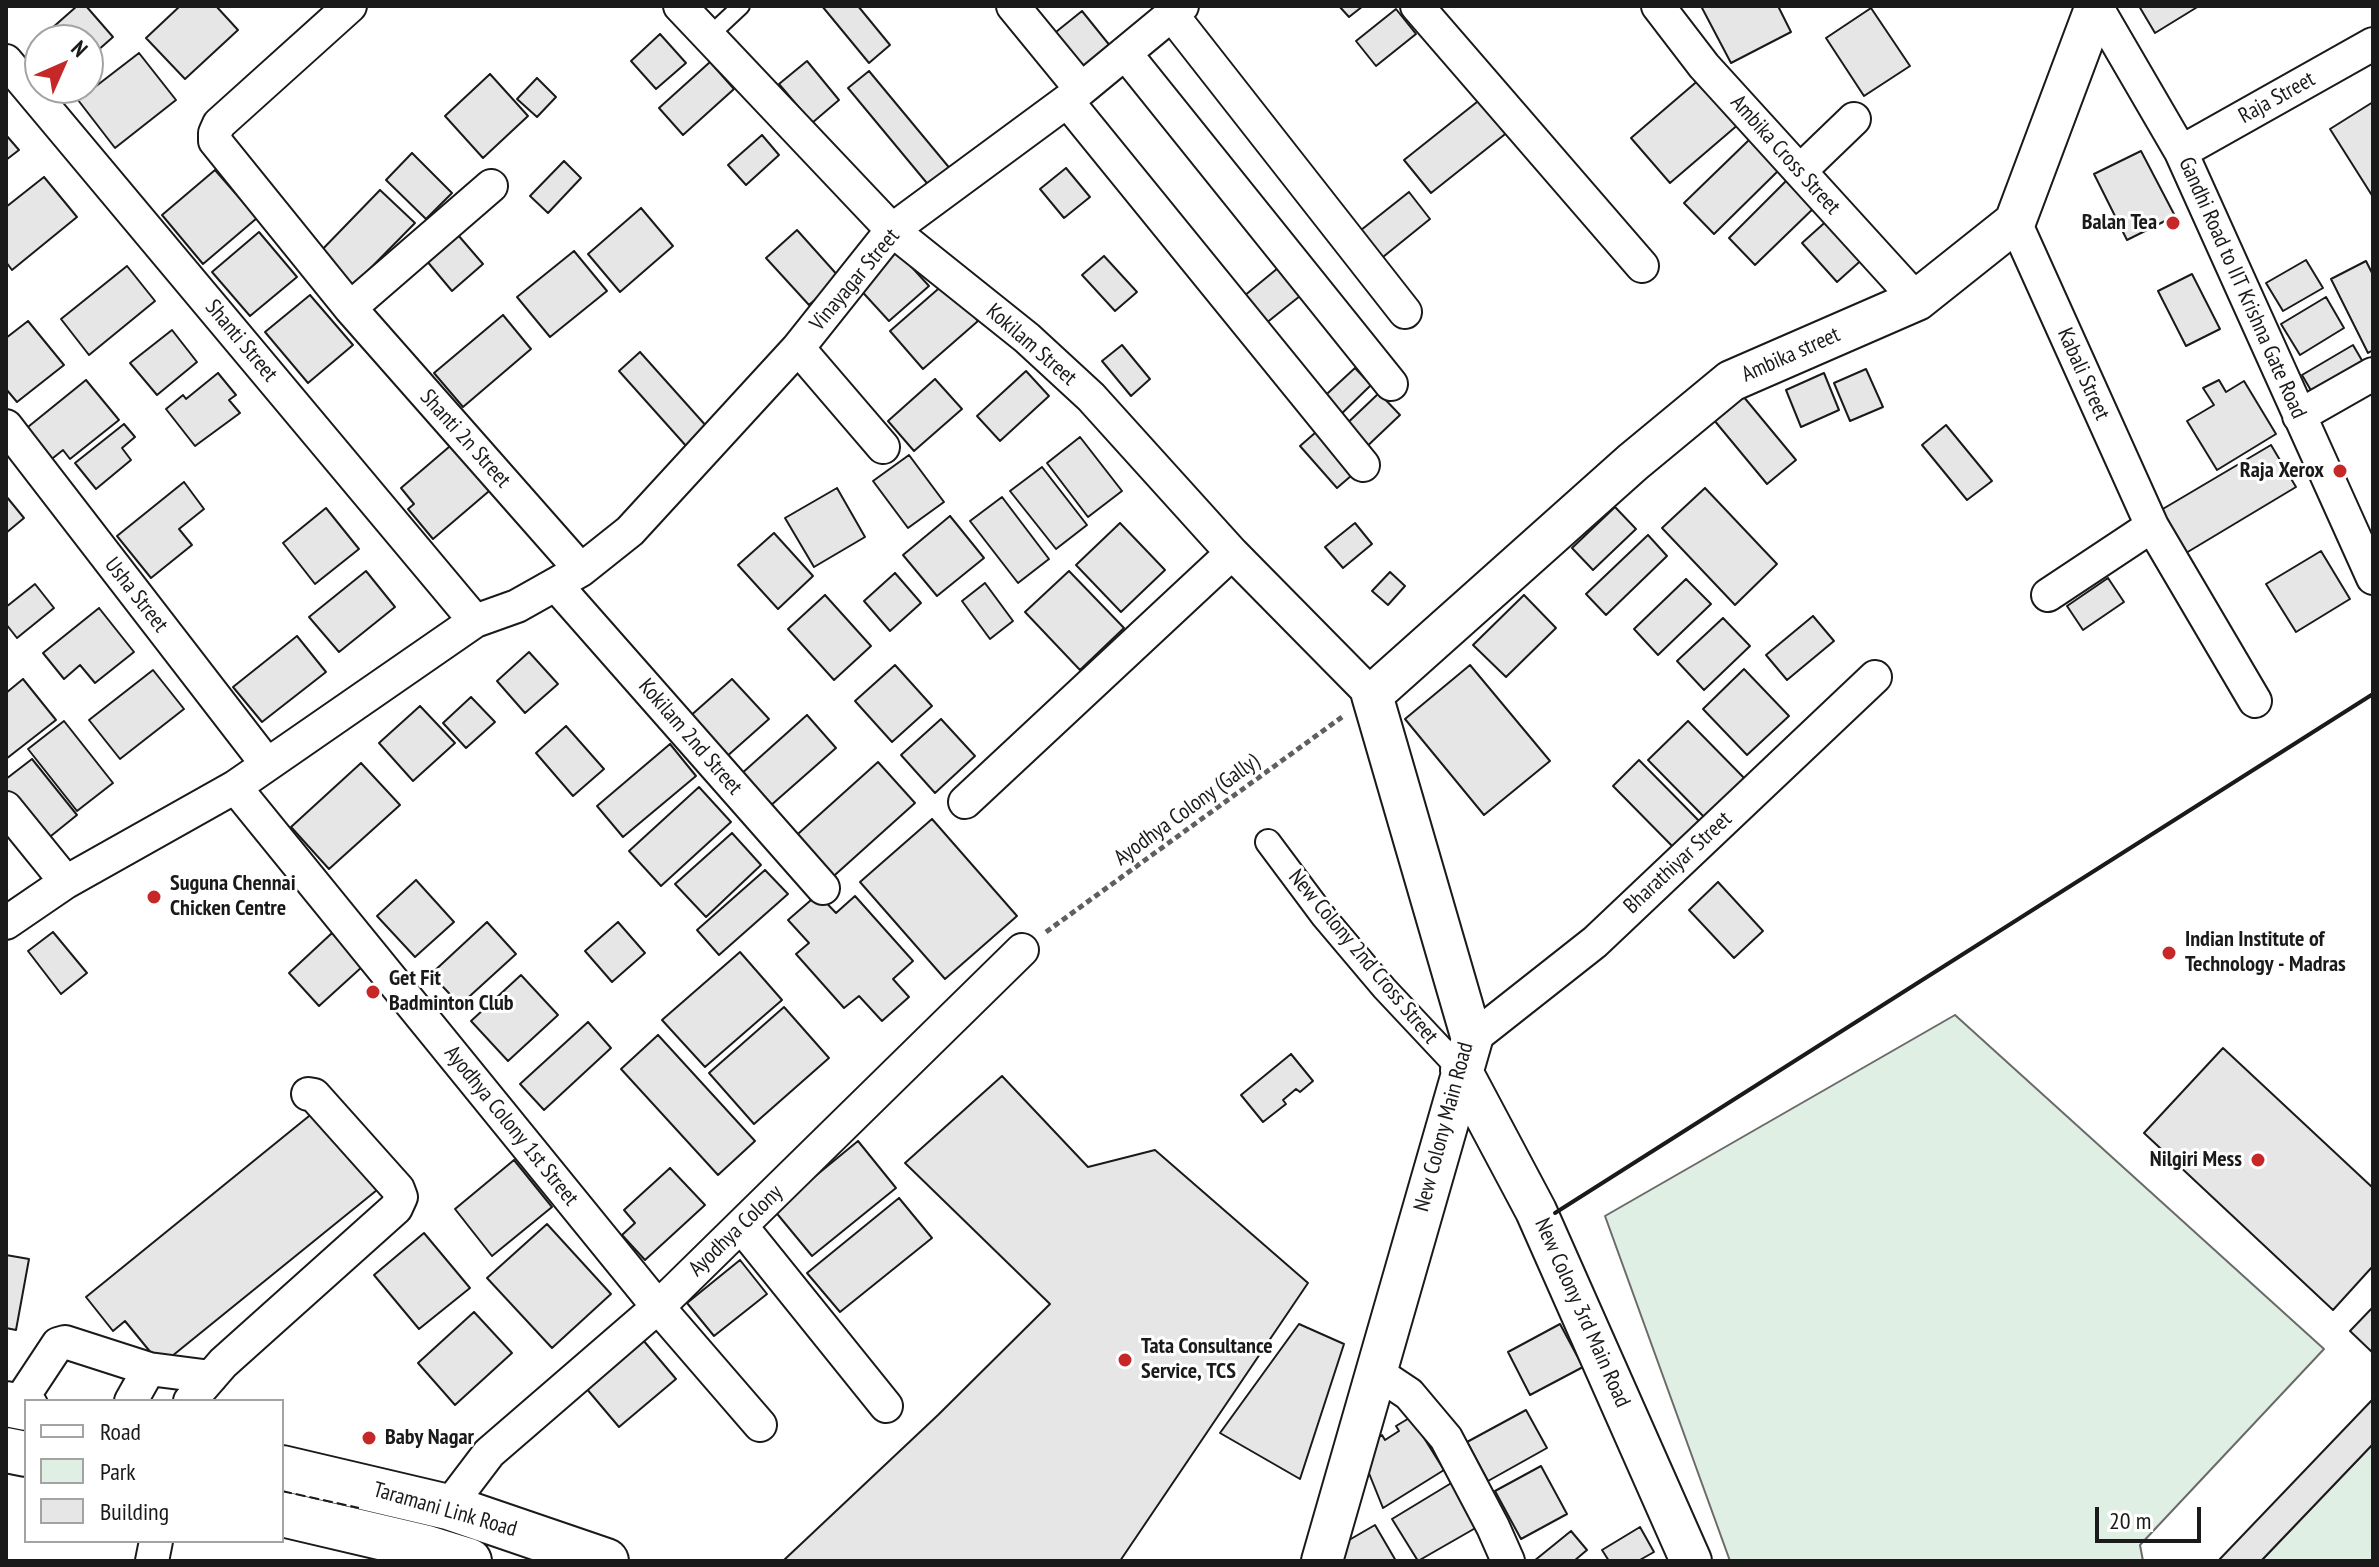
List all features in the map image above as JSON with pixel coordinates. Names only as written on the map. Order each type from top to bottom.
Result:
[{"type":"main road","name":"Taramani Link Road","points":[[284,1468],[448,1507],[606,1561]]},
{"type":"main road","points":[[448,1507],[453,1556]]},
{"type":"main road","name":"Taramani Link Road","points":[[284,1514],[453,1556]]},
{"type":"street","name":"Shanti 2n Street","points":[[350,6],[219,124],[215,141],[569,577]]},
{"type":"street","name":"Kokilam Street","points":[[680,6],[892,230],[1027,338],[1091,397],[1232,553],[1372,695]]},
{"type":"street","points":[[1013,6],[1074,95],[1363,465]]},
{"type":"street","points":[[1417,6],[1642,266]]},
{"type":"street","name":"Ambika Cross Street","points":[[1658,6],[1704,66],[1917,300]]},
{"type":"street","points":[[2015,222],[2096,6]]},
{"type":"street","name":"Gandhi Road to IIT Krishna Gate Road","points":[[2096,6],[2181,152],[2373,578]]},
{"type":"street","points":[[1177,10],[1405,312]]},
{"type":"street","name":"Vinayagar Street","points":[[6,923],[66,882],[235,787],[475,621],[517,606],[569,577],[630,531],[798,348],[892,230],[1074,95],[1177,10]]},
{"type":"street","name":"Raja Street","points":[[2181,152],[2373,44]]},
{"type":"street","points":[[1125,53],[1391,384]]},
{"type":"street","name":"Shanti Street","points":[[6,61],[475,621]]},
{"type":"street","points":[[1800,171],[1854,119]]},
{"type":"street","points":[[350,308],[491,186]]},
{"type":"street","name":"Ambika street","points":[[1372,695],[1633,462],[1731,381],[1917,300],[2015,222]]},
{"type":"street","name":"Kabali Street","points":[[2015,222],[2152,526],[2255,701]]},
{"type":"street","points":[[798,348],[883,447]]},
{"type":"street","points":[[2299,416],[2373,374]]},
{"type":"street","name":"Usha Street","points":[[6,426],[266,763]]},
{"type":"street","points":[[2048,595],[2152,526]]},
{"type":"street","points":[[965,802],[1232,553]]},
{"type":"street","name":"Kokilam 2nd Street","points":[[569,577],[823,888]]},
{"type":"street","name":"Bharathiyar Street","points":[[1466,1055],[1595,942],[1875,677]]},
{"type":"street","name":"New Colony Main Road","points":[[1324,1559],[1466,1055],[1372,695]]},
{"type":"street","name":"Ayodhya Colony 1st Street","points":[[235,787],[658,1307],[760,1425]]},
{"type":"street","points":[[6,808],[66,882]]},
{"type":"street","name":"New Colony 2nd Cross Street","points":[[1268,842],[1324,917],[1384,988],[1466,1055]]},
{"type":"street","name":"Ayodhya Colony","points":[[448,1507],[489,1453],[658,1307],[1022,950]]},
{"type":"street","name":"New Colony 3rd Main Road","points":[[1466,1055],[1691,1561]]},
{"type":"street","points":[[16,1406],[58,1344],[65,1342],[201,1389],[223,1363],[396,1208],[401,1197],[398,1189],[314,1095],[308,1094]]},
{"type":"street","points":[[741,1226],[886,1406]]},
{"type":"street","points":[[132,1399],[149,1369]]},
{"type":"street","points":[[1376,1372],[1409,1394],[1446,1438],[1508,1561]]},
{"type":"lane","points":[[709,36],[741,6]]},
{"type":"path","name":"Ayodhya Colony (Gally)","points":[[1022,950],[1372,695]]},
{"type":"green space","points":[[1955,1015],[2324,1349],[2140,1545],[2143,1561],[1730,1561],[1605,1216]]},
{"type":"green space","points":[[2373,1444],[2373,1561],[2261,1561]]},
{"type":"building","points":[[77,6],[86,6],[102,24],[57,24]]},
{"type":"building","points":[[180,6],[216,6],[238,30],[185,79],[146,38]]},
{"type":"building","points":[[822,6],[858,6],[890,45],[869,63]]},
{"type":"building","points":[[1339,6],[1363,6],[1349,17]]},
{"type":"building","points":[[1701,6],[1778,6],[1791,32],[1731,63]]},
{"type":"building","points":[[2139,6],[2199,6],[2155,33]]},
{"type":"building","points":[[1871,8],[1910,66],[1864,96],[1826,38]]},
{"type":"building","points":[[1396,9],[1416,34],[1376,66],[1356,41]]},
{"type":"building","points":[[1082,11],[1111,47],[1076,77],[1046,40]]},
{"type":"building","points":[[104,27],[113,37],[104,45]]},
{"type":"building","points":[[660,34],[686,63],[656,89],[631,61]]},
{"type":"building","points":[[139,53],[176,100],[115,148],[81,104],[104,104],[104,80]]},
{"type":"building","points":[[807,61],[839,100],[812,123],[779,84]]},
{"type":"building","points":[[710,62],[734,89],[683,135],[659,108]]},
{"type":"building","points":[[869,71],[952,171],[931,188],[848,88]]},
{"type":"building","points":[[490,74],[528,116],[483,158],[445,116]]},
{"type":"building","points":[[537,78],[556,97],[537,117],[517,99]]},
{"type":"building","points":[[1701,78],[1740,123],[1670,183],[1631,138]]},
{"type":"building","points":[[1482,98],[1509,131],[1431,193],[1404,160]]},
{"type":"building","points":[[2373,102],[2373,197],[2330,129]]},
{"type":"building","points":[[6,135],[19,150],[6,160]]},
{"type":"building","points":[[762,135],[779,155],[746,185],[728,165]]},
{"type":"building","points":[[1750,139],[1780,169],[1714,234],[1684,203]]},
{"type":"building","points":[[2141,151],[2175,216],[2127,240],[2094,174]]},
{"type":"building","points":[[412,153],[452,193],[426,219],[386,180]]},
{"type":"building","points":[[564,161],[581,178],[548,213],[530,196]]},
{"type":"building","points":[[1066,168],[1090,197],[1064,218],[1040,189]]},
{"type":"building","points":[[215,170],[257,218],[203,264],[162,215]]},
{"type":"building","points":[[44,177],[77,217],[12,270],[6,262],[6,207]]},
{"type":"building","points":[[1790,177],[1818,204],[1755,265],[1729,238]]},
{"type":"building","points":[[380,190],[415,223],[350,289],[316,256]]},
{"type":"building","points":[[1409,192],[1430,219],[1378,261],[1356,234]]},
{"type":"building","points":[[641,208],[673,246],[620,292],[588,254]]},
{"type":"building","points":[[1831,217],[1866,256],[1837,282],[1802,243]]},
{"type":"building","points":[[452,228],[483,264],[452,291],[421,254]]},
{"type":"building","points":[[797,230],[840,278],[809,305],[766,258]]},
{"type":"building","points":[[259,232],[297,277],[250,316],[212,272]]},
{"type":"building","points":[[896,250],[929,286],[889,321],[856,285]]},
{"type":"building","points":[[574,251],[607,291],[550,337],[517,297]]},
{"type":"building","points":[[1104,256],[1137,292],[1115,311],[1082,275]]},
{"type":"building","points":[[2306,260],[2323,288],[2283,311],[2266,283]]},
{"type":"building","points":[[2366,261],[2373,275],[2373,350],[2368,353],[2331,279]]},
{"type":"building","points":[[127,266],[155,301],[89,355],[61,319]]},
{"type":"building","points":[[1278,268],[1300,296],[1260,328],[1238,301]]},
{"type":"building","points":[[2192,274],[2220,329],[2186,346],[2158,291]]},
{"type":"building","points":[[945,283],[978,321],[923,369],[890,331]]},
{"type":"building","points":[[310,295],[353,345],[308,383],[265,332]]},
{"type":"building","points":[[2326,297],[2344,328],[2300,355],[2281,324]]},
{"type":"building","points":[[503,315],[531,349],[463,407],[434,373]]},
{"type":"building","points":[[28,321],[64,365],[17,402],[6,389],[6,338]]},
{"type":"building","points":[[172,330],[197,362],[157,395],[130,363]]},
{"type":"building","points":[[1122,345],[1150,379],[1131,396],[1102,361]]},
{"type":"building","points":[[2353,345],[2367,369],[2316,399],[2302,375]]},
{"type":"building","points":[[640,352],[708,428],[687,447],[619,371]]},
{"type":"building","points":[[1355,368],[1371,385],[1333,422],[1316,404]]},
{"type":"building","points":[[1866,369],[1883,407],[1850,421],[1834,383]]},
{"type":"building","points":[[1026,371],[1049,396],[1000,441],[977,416]]},
{"type":"building","points":[[218,373],[236,395],[229,400],[240,413],[195,446],[166,409],[183,395],[186,399]]},
{"type":"building","points":[[1824,373],[1839,410],[1801,427],[1786,390]]},
{"type":"building","points":[[935,379],[962,409],[914,451],[888,421]]},
{"type":"building","points":[[86,380],[119,420],[70,459],[63,450],[48,462],[23,431]]},
{"type":"building","points":[[2219,380],[2226,392],[2244,381],[2276,434],[2217,470],[2187,421],[2214,405],[2203,388]]},
{"type":"building","points":[[1738,390],[1796,460],[1767,484],[1709,414]]},
{"type":"building","points":[[1379,393],[1400,415],[1360,453],[1339,431]]},
{"type":"building","points":[[124,424],[135,437],[122,448],[131,460],[96,489],[75,463]]},
{"type":"building","points":[[1946,425],[1992,481],[1967,500],[1922,445]]},
{"type":"building","points":[[1323,426],[1359,469],[1337,488],[1300,446]]},
{"type":"building","points":[[1080,437],[1122,491],[1088,517],[1047,463]]},
{"type":"building","points":[[456,441],[495,486],[433,539],[408,509],[414,504],[401,488]]},
{"type":"building","points":[[2271,445],[2296,487],[2181,556],[2156,513]]},
{"type":"building","points":[[909,455],[944,502],[908,528],[873,481]]},
{"type":"building","points":[[1042,467],[1087,525],[1056,549],[1010,491]]},
{"type":"building","points":[[184,482],[204,509],[179,529],[192,545],[151,578],[117,536]]},
{"type":"building","points":[[837,488],[865,537],[814,567],[785,518]]},
{"type":"building","points":[[1705,488],[1777,564],[1735,605],[1662,528]]},
{"type":"building","points":[[6,496],[24,518],[6,533]]},
{"type":"building","points":[[1002,497],[1049,559],[1018,583],[970,521]]},
{"type":"building","points":[[1615,507],[1636,529],[1593,570],[1572,548]]},
{"type":"building","points":[[326,508],[359,549],[315,584],[283,543]]},
{"type":"building","points":[[950,516],[984,558],[937,596],[903,555]]},
{"type":"building","points":[[1120,523],[1165,570],[1121,612],[1076,565]]},
{"type":"building","points":[[1355,523],[1372,544],[1343,568],[1325,547]]},
{"type":"building","points":[[774,533],[813,576],[778,609],[738,565]]},
{"type":"building","points":[[1648,535],[1667,556],[1606,615],[1586,594]]},
{"type":"building","points":[[2321,551],[2350,599],[2296,632],[2266,584]]},
{"type":"building","points":[[366,571],[395,607],[339,652],[309,617]]},
{"type":"building","points":[[1069,571],[1124,628],[1080,670],[1025,612]]},
{"type":"building","points":[[1390,572],[1405,586],[1388,605],[1372,591]]},
{"type":"building","points":[[895,573],[921,603],[890,631],[864,601]]},
{"type":"building","points":[[2108,578],[2124,602],[2083,630],[2067,606]]},
{"type":"building","points":[[1686,579],[1711,604],[1658,655],[1634,629]]},
{"type":"building","points":[[985,583],[1013,621],[990,639],[962,601]]},
{"type":"building","points":[[35,584],[54,608],[17,638],[6,624],[6,607]]},
{"type":"building","points":[[825,595],[871,646],[834,680],[788,629]]},
{"type":"building","points":[[1524,595],[1556,628],[1506,677],[1473,645]]},
{"type":"building","points":[[99,608],[134,652],[95,683],[80,665],[64,679],[43,653]]},
{"type":"building","points":[[1813,616],[1834,641],[1787,680],[1766,655]]},
{"type":"building","points":[[1723,618],[1750,646],[1704,690],[1677,661]]},
{"type":"building","points":[[297,636],[326,672],[262,722],[233,687]]},
{"type":"building","points":[[529,652],[558,684],[525,713],[497,681]]},
{"type":"building","points":[[895,665],[932,706],[892,742],[855,701]]},
{"type":"building","points":[[1470,665],[1550,761],[1484,815],[1405,719]]},
{"type":"building","points":[[1744,669],[1789,716],[1747,755],[1703,709]]},
{"type":"building","points":[[153,670],[184,709],[120,759],[89,720]]},
{"type":"building","points":[[23,679],[56,720],[6,759],[6,693]]},
{"type":"building","points":[[732,679],[769,719],[725,758],[688,718]]},
{"type":"building","points":[[471,697],[495,722],[466,748],[443,723]]},
{"type":"building","points":[[420,706],[455,743],[413,781],[379,743]]},
{"type":"building","points":[[807,715],[836,748],[769,807],[740,775]]},
{"type":"building","points":[[941,719],[975,756],[935,793],[901,755]]},
{"type":"building","points":[[64,721],[113,783],[77,811],[28,749]]},
{"type":"building","points":[[1688,721],[1750,784],[1710,823],[1648,760]]},
{"type":"building","points":[[566,726],[604,769],[573,796],[536,753]]},
{"type":"building","points":[[670,744],[696,776],[623,837],[597,806]]},
{"type":"building","points":[[32,759],[77,815],[46,840],[6,790],[6,779]]},
{"type":"building","points":[[1639,760],[1704,826],[1678,852],[1613,786]]},
{"type":"building","points":[[878,762],[915,803],[826,883],[789,842]]},
{"type":"building","points":[[361,763],[400,805],[329,869],[291,827]]},
{"type":"building","points":[[699,787],[731,822],[661,886],[629,851]]},
{"type":"building","points":[[932,819],[1017,916],[945,979],[860,882]]},
{"type":"building","points":[[732,833],[761,865],[706,917],[675,884]]},
{"type":"building","points":[[765,870],[788,894],[719,955],[697,930]]},
{"type":"building","points":[[416,880],[454,922],[415,957],[377,916]]},
{"type":"building","points":[[1718,882],[1763,931],[1734,958],[1689,910]]},
{"type":"building","points":[[818,894],[836,913],[855,896],[913,961],[893,979],[909,997],[882,1021],[859,996],[844,1008],[796,954],[809,943],[788,920]]},
{"type":"building","points":[[487,922],[516,954],[460,1005],[431,974]]},
{"type":"building","points":[[618,922],[645,953],[612,982],[585,951]]},
{"type":"building","points":[[53,932],[87,973],[61,994],[28,951]]},
{"type":"building","points":[[332,933],[363,966],[319,1006],[289,973]]},
{"type":"building","points":[[740,952],[782,1000],[705,1067],[662,1020]]},
{"type":"building","points":[[521,975],[558,1015],[508,1061],[471,1021]]},
{"type":"building","points":[[784,1007],[829,1058],[754,1124],[709,1073]]},
{"type":"building","points":[[588,1022],[611,1048],[544,1110],[520,1084]]},
{"type":"building","points":[[658,1035],[755,1141],[718,1175],[621,1069]]},
{"type":"building","name":"Nilgiri Mess","points":[[2223,1048],[2373,1188],[2373,1266],[2333,1310],[2144,1133]]},
{"type":"building","points":[[1291,1054],[1313,1081],[1300,1092],[1296,1089],[1283,1100],[1286,1104],[1263,1122],[1241,1095]]},
{"type":"building","name":"Tata Consultance Service, TCS","points":[[1002,1076],[1088,1167],[1155,1150],[1308,1283],[1120,1561],[786,1561],[1050,1304],[905,1163]]},
{"type":"building","points":[[314,1112],[377,1190],[161,1365],[125,1321],[113,1331],[86,1297]]},
{"type":"building","points":[[858,1141],[896,1188],[812,1256],[774,1210]]},
{"type":"building","points":[[514,1160],[552,1207],[492,1256],[455,1209]]},
{"type":"building","points":[[670,1168],[705,1205],[645,1260],[622,1235],[635,1223],[624,1210]]},
{"type":"building","points":[[899,1198],[932,1238],[840,1312],[807,1273]]},
{"type":"building","points":[[547,1224],[611,1294],[552,1348],[487,1278]]},
{"type":"building","points":[[424,1233],[470,1288],[419,1329],[374,1275]]},
{"type":"building","points":[[6,1255],[29,1259],[16,1330],[6,1328]]},
{"type":"building","points":[[740,1260],[767,1294],[714,1336],[687,1303]]},
{"type":"building","points":[[2373,1307],[2373,1353],[2350,1331]]},
{"type":"building","points":[[474,1312],[512,1353],[455,1405],[418,1363]]},
{"type":"building","points":[[1299,1324],[1344,1344],[1300,1479],[1220,1433]]},
{"type":"building","points":[[1560,1324],[1583,1367],[1530,1395],[1508,1352]]},
{"type":"building","points":[[643,1340],[676,1379],[619,1427],[586,1388]]},
{"type":"building","points":[[2373,1399],[2373,1444],[2261,1561],[2218,1561]]},
{"type":"building","points":[[1526,1410],[1547,1448],[1488,1481],[1467,1442]]},
{"type":"building","points":[[1411,1417],[1444,1470],[1383,1508],[1360,1451],[1382,1435],[1385,1440],[1399,1431],[1396,1426]]},
{"type":"building","points":[[1541,1466],[1567,1514],[1521,1539],[1495,1491]]},
{"type":"building","points":[[1453,1482],[1479,1526],[1418,1561],[1392,1519]]},
{"type":"building","points":[[1375,1525],[1396,1561],[1335,1561],[1330,1551]]},
{"type":"building","points":[[1640,1527],[1654,1552],[1638,1561],[1609,1561],[1602,1550]]},
{"type":"building","points":[[1571,1531],[1587,1550],[1574,1561],[1534,1561]]},
{"type":"fence","points":[[284,1491],[359,1508]]},
{"type":"wall","points":[[1555,1213],[2373,694]]},
{"type":"place","name":"Balan Tea","points":[[2173,223]]},
{"type":"place","name":"Raja Xerox","points":[[2340,471]]},
{"type":"place","name":"Suguna Chennai Chicken Centre","points":[[154,897]]},
{"type":"place","name":"Indian Institute of Technology - Madras","points":[[2169,953]]},
{"type":"place","name":"Get Fit Badminton Club","points":[[373,992]]},
{"type":"place","name":"Nilgiri Mess","points":[[2258,1160]]},
{"type":"place","name":"Tata Consultance Service, TCS","points":[[1125,1360]]},
{"type":"place","name":"Baby Nagar","points":[[369,1438]]}]
